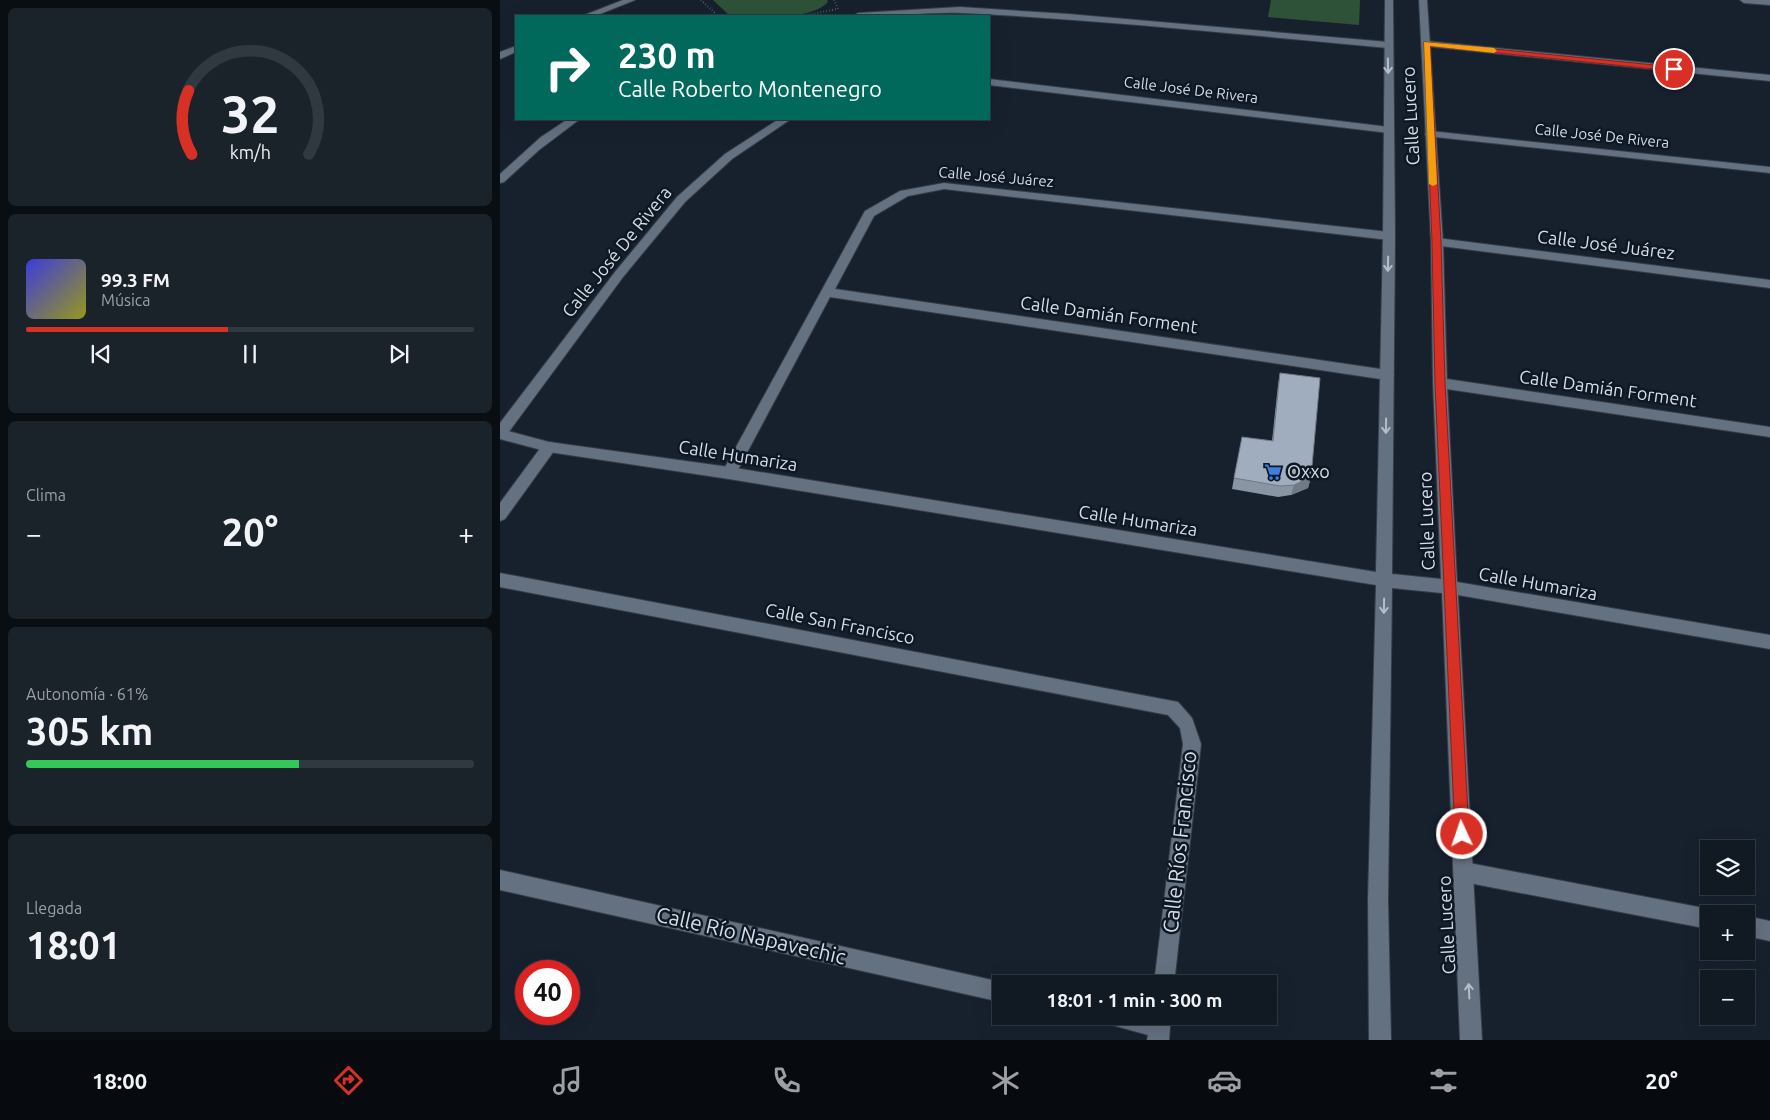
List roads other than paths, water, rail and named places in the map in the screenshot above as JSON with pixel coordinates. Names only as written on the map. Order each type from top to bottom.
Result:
[{"type":"street","points":[[590,15],[631,0]]},
{"type":"street","name":"Calle Lucero","points":[[1380,1040],[1378,900],[1387,375],[1389,0]]},
{"type":"street","name":"Calle Lucero","points":[[1423,0],[1437,242],[1440,383],[1471,1040]]},
{"type":"street","points":[[1744,0],[1770,2]]},
{"type":"street","points":[[875,15],[960,10],[1068,17],[1388,46]]},
{"type":"street","points":[[1426,44],[1770,78]]},
{"type":"street","points":[[500,56],[515,49]]},
{"type":"street","name":"Calle José De Rivera","points":[[990,82],[1389,130]]},
{"type":"street","points":[[500,180],[564,125],[573,120]]},
{"type":"street","name":"Calle José De Rivera","points":[[500,434],[654,227],[690,188],[722,160],[754,136],[784,120]]},
{"type":"street","name":"Calle José De Rivera","points":[[1430,134],[1770,170]]},
{"type":"street","name":"Calle José Juárez","points":[[729,473],[868,214],[903,192],[944,186],[1388,236]]},
{"type":"street","name":"Calle José Juárez","points":[[1437,242],[1770,284]]},
{"type":"street","name":"Calle Damián Forment","points":[[826,292],[1387,375]]},
{"type":"street","name":"Calle Damián Forment","points":[[1440,383],[1770,432]]},
{"type":"street","name":"Calle Humariza","points":[[500,434],[550,447],[729,473],[1384,580],[1449,588],[1770,642]]},
{"type":"street","points":[[500,515],[550,447]]},
{"type":"street","name":"Calle San Francisco","points":[[500,580],[1172,708]]},
{"type":"street","name":"Calle Ríos Francisco","points":[[1165,975],[1192,744],[1190,728],[1183,716],[1172,708]]},
{"type":"street","points":[[1464,872],[1700,917]]},
{"type":"street","name":"Calle Río Napavechic","points":[[500,880],[992,990]]},
{"type":"street","points":[[1755,928],[1770,931]]},
{"type":"place","name":"Oxxo","points":[[1273,472]]}]
